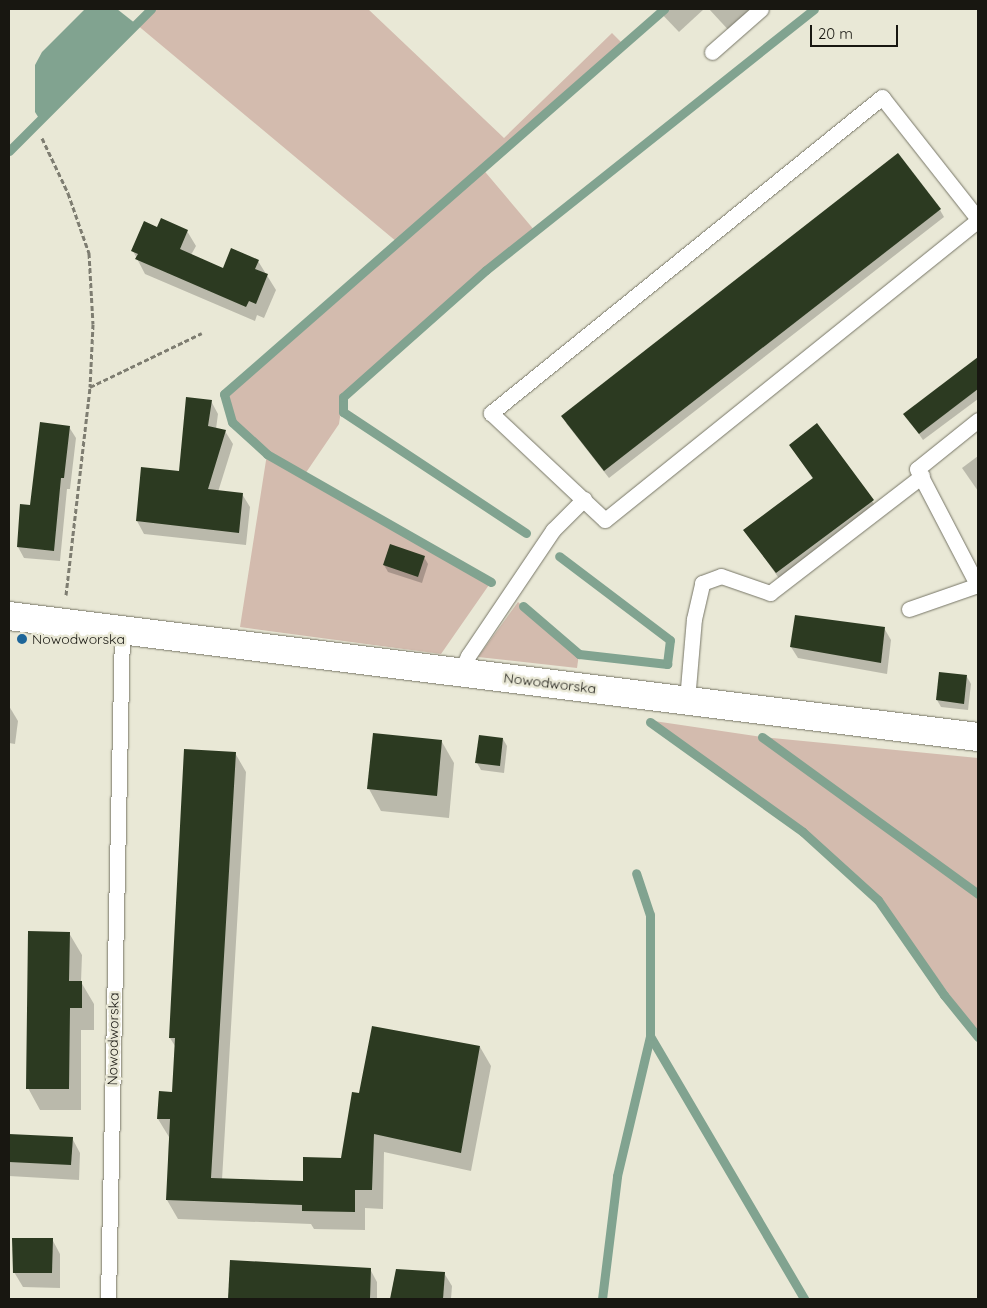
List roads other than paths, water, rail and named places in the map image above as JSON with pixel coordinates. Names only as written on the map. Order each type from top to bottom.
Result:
[{"type":"street","name":"Nowodworska","points":[[9,616],[687,700],[978,733]]},
{"type":"lane","points":[[712,52],[761,9]]},
{"type":"lane","points":[[882,97],[978,220],[605,520],[584,499],[491,413],[882,97]]},
{"type":"lane","points":[[909,610],[978,586],[917,469],[978,420]]},
{"type":"lane","points":[[687,700],[694,618],[702,582],[721,576],[770,593],[922,476]]},
{"type":"lane","points":[[461,671],[468,656],[554,530],[584,499]]},
{"type":"lane","name":"Nowodworska","points":[[108,1299],[122,629]]},
{"type":"waterway","points":[[9,151],[151,9]]},
{"type":"waterway","points":[[491,582],[267,454],[232,422],[224,394],[664,9]]},
{"type":"waterway","points":[[526,533],[343,412],[343,397],[486,270],[814,9]]},
{"type":"waterway","points":[[523,606],[579,654],[667,664],[670,640],[559,556]]},
{"type":"waterway","points":[[650,722],[803,832],[878,900],[944,995],[978,1037]]},
{"type":"waterway","points":[[762,737],[978,894]]},
{"type":"waterway","points":[[602,1299],[617,1176],[650,1036],[650,915],[636,873]]},
{"type":"waterway","points":[[650,1036],[804,1299]]},
{"type":"place","name":"Nowodworska","points":[[22,639]]}]
